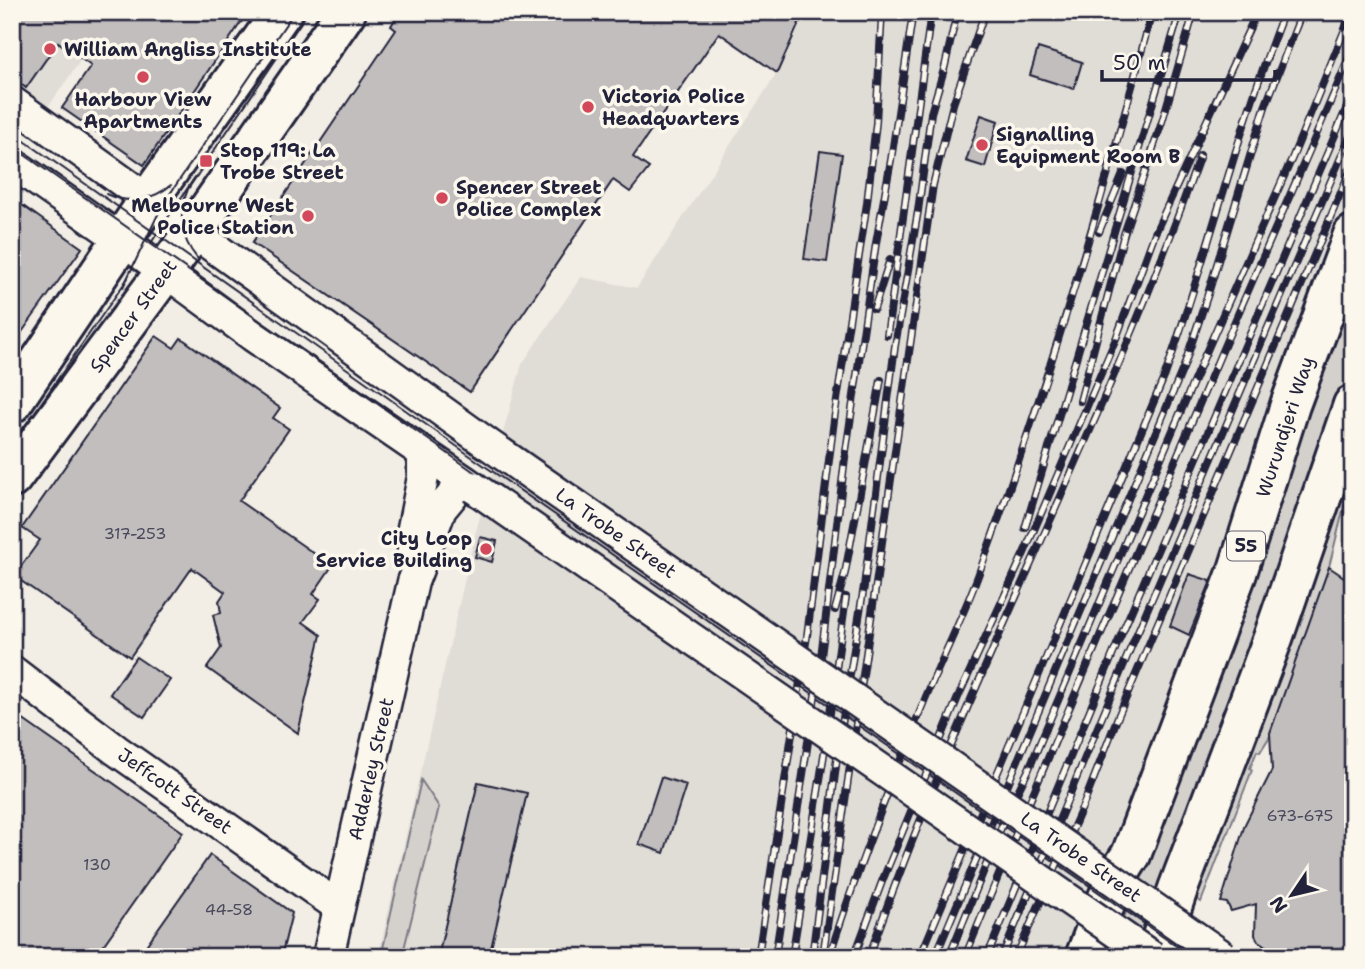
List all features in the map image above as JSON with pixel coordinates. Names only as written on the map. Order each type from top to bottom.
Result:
[{"type":"main road","points":[[12,403],[122,240],[282,12]]},
{"type":"main road","name":"Spencer Street","points":[[12,478],[165,272],[346,12]]},
{"type":"main road","name":"Wurundjeri Way","points":[[1094,957],[1237,573],[1290,405],[1353,235]]},
{"type":"main road","points":[[1154,957],[1273,638],[1353,405]]},
{"type":"main road","name":"Wurundjeri Way","points":[[1085,957],[1105,901],[1119,871],[1131,855]]},
{"type":"street","name":"La Trobe Street","points":[[12,102],[485,442],[1224,957]]},
{"type":"street","points":[[12,163],[423,454],[1154,957]]},
{"type":"street","name":"Adderley Street","points":[[413,582],[413,528],[423,477],[423,454]]},
{"type":"street","name":"Adderley Street","points":[[328,957],[413,582],[441,509],[469,484]]},
{"type":"street","name":"Jeffcott Street","points":[[12,671],[117,750],[340,907]]},
{"type":"shaded area","name":"William Angliss Institute","points":[[12,12],[114,12],[46,110],[12,87]]},
{"type":"shaded area","points":[[804,12],[1353,12],[1353,204],[1320,280],[1219,569],[1189,635],[1190,647],[1168,705],[1067,957],[378,957],[475,535],[522,364],[581,277],[637,288],[777,73]]},
{"type":"shaded area","points":[[1353,279],[1353,364],[1142,957],[1110,957]]},
{"type":"shaded area","points":[[1349,471],[1352,475],[1329,567],[1270,736],[1260,752],[1257,751],[1201,902],[1190,894]]},
{"type":"shaded area","points":[[421,780],[439,807],[402,957],[381,957]]},
{"type":"building","name":"Harbour View Apartments","points":[[12,12],[248,12],[144,165],[62,108],[91,66],[58,42],[26,88],[12,77]]},
{"type":"building","name":"Spencer Street Police Complex","points":[[399,12],[804,12],[777,73],[719,33],[633,157],[649,168],[630,192],[613,180],[470,392],[252,243],[396,30],[391,26]]},
{"type":"building","points":[[1038,48],[1082,62],[1074,89],[1030,75]]},
{"type":"building","name":"Signalling Equipment Room B","points":[[981,115],[998,121],[985,167],[966,161]]},
{"type":"building","points":[[820,151],[842,154],[827,262],[804,259]]},
{"type":"building","points":[[12,198],[82,248],[12,346]]},
{"type":"building","points":[[156,336],[174,348],[181,338],[280,408],[273,418],[289,429],[239,501],[332,566],[313,594],[320,599],[303,622],[321,635],[298,733],[207,668],[221,648],[213,615],[221,613],[219,601],[225,592],[192,568],[130,657],[14,576],[40,540],[22,528]]},
{"type":"building","name":"City Loop Service Building","points":[[480,537],[497,541],[492,562],[475,557]]},
{"type":"building","points":[[1329,567],[1344,577],[1353,579],[1353,957],[1284,957],[1258,941],[1255,935],[1256,904],[1231,911],[1227,903],[1221,902],[1245,824],[1272,770],[1270,733]]},
{"type":"building","points":[[1189,574],[1211,581],[1189,635],[1170,626]]},
{"type":"building","points":[[136,657],[170,680],[144,717],[110,694]]},
{"type":"building","points":[[12,712],[183,832],[95,957],[12,957]]},
{"type":"building","points":[[661,777],[686,785],[664,853],[639,844]]},
{"type":"building","points":[[478,782],[527,793],[489,957],[438,957]]},
{"type":"building","points":[[210,855],[292,913],[281,957],[138,957]]},
{"type":"tram line","points":[[123,287],[163,204],[294,12]]},
{"type":"tram line","points":[[197,258],[187,242],[182,225],[188,189],[308,12]]},
{"type":"tram line","points":[[12,132],[479,462],[1192,957]]},
{"type":"tram line","points":[[12,146],[477,474],[1171,957]]},
{"type":"tram line","points":[[151,243],[195,177]]},
{"type":"tram line","points":[[106,194],[123,199],[140,199],[171,185]]},
{"type":"tram line","points":[[16,439],[128,278]]},
{"type":"railway","points":[[758,957],[807,636],[834,420],[867,203],[876,123],[882,12]]},
{"type":"railway","points":[[775,957],[821,657],[845,458],[876,243],[913,12]]},
{"type":"railway","points":[[887,335],[931,12]]},
{"type":"railway","points":[[812,957],[838,750],[864,586],[895,346],[918,211],[931,113],[957,12]]},
{"type":"railway","points":[[824,948],[933,185],[953,104],[985,12]]},
{"type":"railway","points":[[829,957],[898,766],[979,573],[1028,434],[1093,224],[1152,12]]},
{"type":"railway","points":[[1025,528],[1180,12]]},
{"type":"railway","points":[[1080,401],[1124,234],[1162,122],[1194,12]]},
{"type":"railway","points":[[854,957],[959,695],[1025,551],[1117,336],[1155,233],[1257,12]]},
{"type":"railway","points":[[920,957],[1165,375],[1252,102],[1284,12]]},
{"type":"railway","points":[[935,957],[1184,366],[1265,107],[1302,12]]},
{"type":"railway","points":[[949,957],[1007,813],[1028,771],[1204,357],[1293,156],[1352,12]]},
{"type":"railway","points":[[965,957],[1353,48]]},
{"type":"railway","points":[[987,957],[1116,647],[1353,93]]},
{"type":"railway","points":[[1002,957],[1129,652],[1353,129]]},
{"type":"railway","points":[[869,957],[947,754],[1122,357],[1200,155]]},
{"type":"railway","points":[[1016,957],[1085,801],[1117,719],[1353,164]]},
{"type":"railway","points":[[1099,232],[1123,174]]},
{"type":"railway","points":[[874,309],[890,259]]},
{"type":"railway","points":[[835,610],[845,573],[881,380]]},
{"type":"railway","points":[[792,957],[846,597]]},
{"type":"place","name":"William Angliss Institute","points":[[50,49]]},
{"type":"place","name":"Harbour View Apartments","points":[[143,77]]},
{"type":"place","name":"Victoria Police Headquarters","points":[[588,107]]},
{"type":"place","name":"Signalling Equipment Room B","points":[[982,145]]},
{"type":"place","name":"Stop 119: La Trobe Street","points":[[206,161]]},
{"type":"place","name":"Spencer Street Police Complex","points":[[442,198]]},
{"type":"place","name":"Melbourne West Police Station","points":[[308,216]]},
{"type":"place","name":"City Loop Service Building","points":[[486,549]]}]
